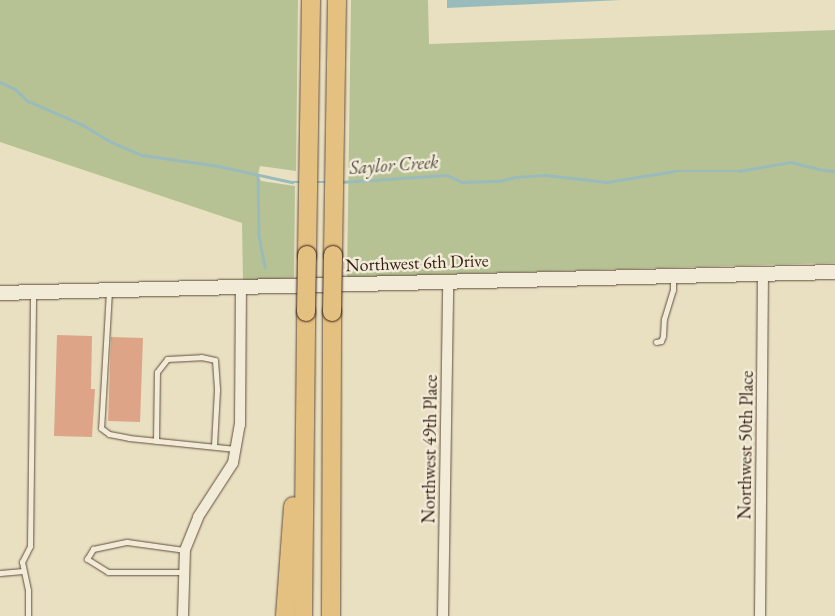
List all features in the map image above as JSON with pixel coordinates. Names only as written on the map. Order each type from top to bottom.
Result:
[{"type":"highway","points":[[302,616],[311,0]]},
{"type":"highway","points":[[331,616],[331,392],[337,0]]},
{"type":"highway","points":[[284,616],[305,384]]},
{"type":"highway","points":[[331,392],[339,509],[343,616]]},
{"type":"main road","name":"Northwest 6th Drive","points":[[0,293],[835,272]]},
{"type":"street","name":"Northwest 50th Place","points":[[760,616],[762,274]]},
{"type":"street","name":"Northwest 49th Place","points":[[444,616],[448,282]]},
{"type":"street","points":[[183,616],[185,550],[198,517],[233,463],[242,400],[241,287]]},
{"type":"lane","points":[[656,342],[661,341],[663,336],[664,319],[673,290],[672,276]]},
{"type":"lane","points":[[110,290],[101,428],[109,434],[129,438],[235,449]]},
{"type":"lane","points":[[28,616],[28,590],[22,562],[30,546],[33,292]]},
{"type":"lane","points":[[156,441],[157,372],[167,359],[201,357],[215,360],[217,390],[214,446]]},
{"type":"lane","points":[[184,572],[108,572],[87,559],[94,549],[127,542],[185,550]]},
{"type":"lane","points":[[0,573],[23,571]]},
{"type":"green space","points":[[0,0],[298,0],[296,171],[260,166],[258,175],[261,181],[295,186],[294,278],[243,281],[242,223],[0,142]]},
{"type":"green space","points":[[351,0],[428,0],[429,44],[835,30],[835,263],[347,277]]},
{"type":"water","points":[[447,0],[622,0],[447,8]]},
{"type":"building","points":[[57,335],[92,336],[91,389],[95,389],[92,437],[54,436]]},
{"type":"building","points":[[111,337],[143,338],[140,422],[108,421]]},
{"type":"waterway","name":"Saylor Creek","points":[[0,82],[15,89],[28,101],[83,125],[111,142],[142,155],[218,166],[292,182],[302,182]]},
{"type":"waterway","name":"Saylor Creek","points":[[340,182],[447,175],[462,182],[500,181],[515,177],[545,175],[607,182],[674,171],[739,171],[791,162],[835,171]]},
{"type":"waterway","points":[[258,175],[259,236],[265,267]]},
{"type":"waterway","name":"Saylor Creek","points":[[315,182],[327,182]]}]
